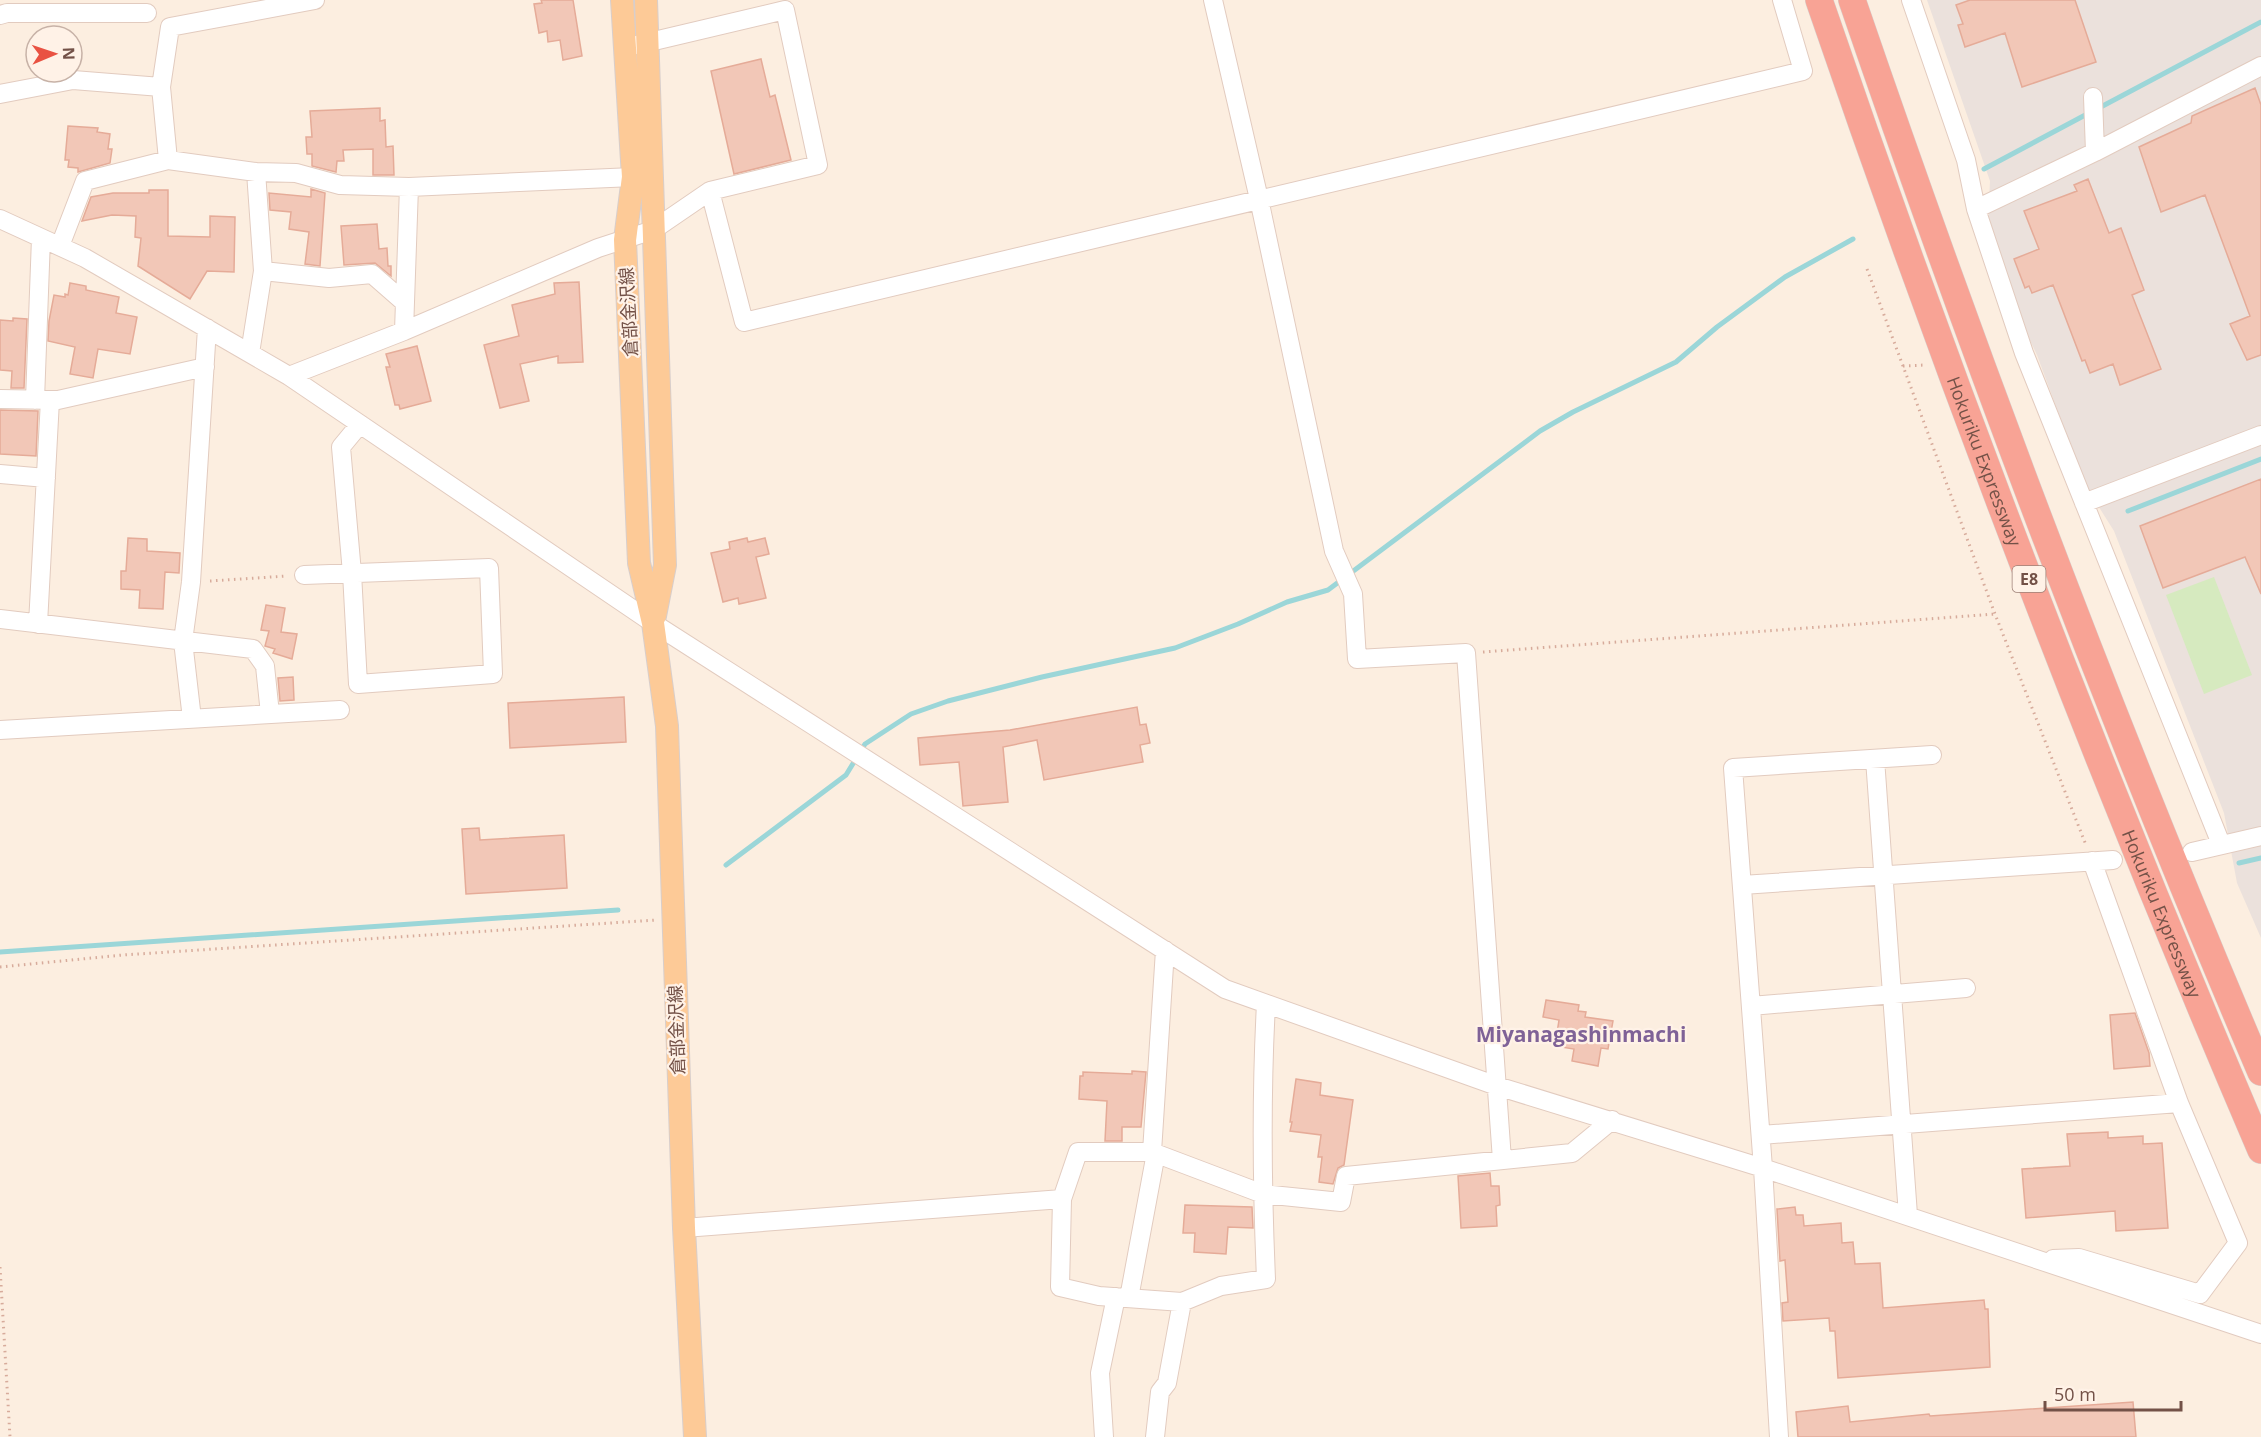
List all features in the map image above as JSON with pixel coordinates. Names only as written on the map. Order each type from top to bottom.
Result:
[{"type":"highway","name":"Hokuriku Expressway","points":[[1819,0],[1932,321],[2013,539],[2150,887],[2261,1150]]},
{"type":"highway","name":"Hokuriku Expressway","points":[[1852,0],[1904,152],[2043,531],[2180,879],[2261,1072]]},
{"type":"main road","name":"倉部金沢線","points":[[622,0],[623,49],[633,177],[625,240],[639,563],[654,623],[667,726],[684,1228],[695,1437]]},
{"type":"main road","name":"倉部金沢線","points":[[646,0],[665,565],[654,623]]},
{"type":"street","points":[[170,27],[315,0]]},
{"type":"street","points":[[1213,0],[1259,200],[1334,551],[1353,594],[1357,659],[1466,653],[1502,1160]]},
{"type":"street","points":[[710,191],[744,322],[1803,71],[1782,0]]},
{"type":"street","points":[[1911,0],[1966,160],[1976,209],[2024,353],[2221,844]]},
{"type":"street","points":[[4,9],[146,6],[170,27]]},
{"type":"street","points":[[289,376],[404,331],[598,248],[653,230],[710,191],[818,165],[785,10],[623,49]]},
{"type":"street","points":[[168,160],[161,87],[170,27]]},
{"type":"street","points":[[1976,209],[2095,144],[2261,66]]},
{"type":"street","points":[[0,94],[73,80],[161,87]]},
{"type":"street","points":[[2093,97],[2095,144]]},
{"type":"street","points":[[60,246],[85,181],[168,160],[256,172],[296,172],[340,185],[410,187],[633,177]]},
{"type":"street","points":[[250,353],[263,271],[256,172]]},
{"type":"street","points":[[404,331],[410,187]]},
{"type":"street","points":[[0,219],[85,258],[289,376],[654,623],[1225,989],[1497,1086],[1612,1120],[1908,1215],[2261,1334]]},
{"type":"street","points":[[39,624],[46,478],[41,238]]},
{"type":"street","points":[[263,271],[329,278],[372,274],[404,302]]},
{"type":"street","points":[[192,719],[183,641],[191,582],[207,328]]},
{"type":"street","points":[[0,399],[43,400],[205,367]]},
{"type":"street","points":[[304,575],[352,573],[489,568],[493,674],[358,684],[352,573],[341,447],[360,424]]},
{"type":"street","points":[[2084,503],[2261,435]]},
{"type":"street","points":[[0,474],[46,478]]},
{"type":"street","points":[[0,619],[253,649],[266,666],[270,714]]},
{"type":"street","points":[[0,730],[340,710]]},
{"type":"street","points":[[1779,1437],[1761,1135],[1733,768],[1932,754]]},
{"type":"street","points":[[1875,759],[1908,1215]]},
{"type":"street","points":[[2192,852],[2261,836]]},
{"type":"street","points":[[1742,885],[2113,860]]},
{"type":"street","points":[[2038,1259],[2079,1258],[2200,1294],[2238,1243],[2179,1103],[2092,861]]},
{"type":"street","points":[[1104,1437],[1100,1373],[1122,1298],[1154,1152],[1165,950]]},
{"type":"street","points":[[1751,1006],[1966,987]]},
{"type":"street","points":[[1266,1004],[1262,1077],[1263,1194],[1266,1279],[1221,1286],[1182,1302],[1099,1296],[1060,1287],[1062,1199],[1078,1152],[1154,1152],[1263,1194],[1341,1202],[1346,1176],[1572,1153],[1612,1120]]},
{"type":"street","points":[[1761,1135],[2179,1103]]},
{"type":"street","points":[[684,1228],[1062,1199]]},
{"type":"street","points":[[1155,1437],[1160,1392],[1167,1383],[1182,1302]]},
{"type":"path","points":[[1867,269],[1995,614],[2092,861]]},
{"type":"path","points":[[1903,366],[1927,365]]},
{"type":"path","points":[[191,582],[304,575]]},
{"type":"path","points":[[1466,653],[1995,614]]},
{"type":"path","points":[[0,967],[123,955],[672,918]]},
{"type":"path","points":[[0,1267],[10,1437]]},
{"type":"shaded area","points":[[1927,0],[2261,0],[2261,938],[2237,883],[2224,813],[2114,531],[2085,485],[2037,355],[2025,330],[1988,223],[1990,181]]},
{"type":"green space","points":[[2214,577],[2252,675],[2204,694],[2166,595]]},
{"type":"building","points":[[541,0],[573,0],[582,56],[563,60],[560,40],[548,42],[547,31],[539,33],[534,4],[542,3]]},
{"type":"building","points":[[1970,0],[2075,0],[2096,62],[2022,87],[2005,33],[1965,47],[1958,25],[1963,24],[1956,5]]},
{"type":"building","points":[[761,59],[770,97],[775,95],[791,160],[734,174],[711,71]]},
{"type":"building","points":[[2255,88],[2261,105],[2261,355],[2247,360],[2230,324],[2250,316],[2205,195],[2161,212],[2139,147],[2191,123],[2192,116]]},
{"type":"building","points":[[380,108],[380,121],[385,120],[386,147],[393,146],[394,175],[373,175],[373,149],[343,150],[344,161],[337,161],[336,172],[312,166],[312,154],[307,154],[306,137],[312,137],[310,111]]},
{"type":"building","points":[[68,126],[98,128],[97,132],[110,134],[108,149],[112,149],[110,163],[78,172],[78,168],[68,167],[69,160],[65,160]]},
{"type":"building","points":[[2088,179],[2109,233],[2121,228],[2144,290],[2132,295],[2161,369],[2120,385],[2113,364],[2090,373],[2085,360],[2082,361],[2053,285],[2032,293],[2029,286],[2025,288],[2014,259],[2039,249],[2024,211],[2077,191],[2074,185]]},
{"type":"building","points":[[311,189],[325,193],[320,266],[305,264],[309,232],[289,229],[291,212],[270,210],[269,193],[311,197]]},
{"type":"building","points":[[149,190],[168,190],[168,236],[210,237],[210,216],[235,217],[234,272],[207,271],[190,299],[138,266],[141,238],[135,237],[136,216],[112,215],[82,221],[91,197],[113,193],[149,193]]},
{"type":"building","points":[[377,224],[379,249],[387,248],[391,276],[375,263],[344,265],[341,226]]},
{"type":"building","points":[[579,282],[583,362],[558,363],[558,356],[520,364],[529,401],[500,408],[484,345],[519,336],[512,305],[555,294],[554,283]]},
{"type":"building","points":[[70,283],[86,286],[86,290],[119,297],[116,313],[137,317],[130,354],[98,349],[93,378],[70,374],[75,347],[48,341],[54,295],[65,297],[65,294],[68,295]]},
{"type":"building","points":[[13,318],[27,319],[24,388],[11,388],[12,371],[0,370],[0,320],[13,321]]},
{"type":"building","points":[[417,346],[431,401],[400,409],[399,405],[395,405],[386,367],[390,367],[386,354]]},
{"type":"building","points":[[0,410],[38,411],[36,456],[0,454]]},
{"type":"building","points":[[2261,479],[2261,594],[2245,557],[2163,588],[2140,526]]},
{"type":"building","points":[[128,538],[147,539],[147,551],[180,553],[179,573],[165,572],[163,609],[139,608],[140,590],[121,589],[121,571],[126,571]]},
{"type":"building","points":[[747,538],[748,542],[765,538],[769,554],[756,557],[766,598],[739,604],[738,598],[723,602],[711,553],[730,549],[729,542]]},
{"type":"building","points":[[266,605],[285,608],[281,632],[297,634],[292,659],[273,653],[275,649],[265,646],[269,631],[261,630]]},
{"type":"building","points":[[293,677],[294,700],[280,701],[278,678]]},
{"type":"building","points":[[624,697],[626,742],[510,748],[508,703]]},
{"type":"building","points":[[1137,707],[1140,725],[1146,724],[1150,743],[1140,745],[1143,762],[1044,780],[1037,740],[1003,747],[1008,802],[963,806],[959,762],[920,765],[918,738],[1010,730]]},
{"type":"building","points":[[479,828],[480,840],[564,835],[567,888],[466,894],[462,829]]},
{"type":"building","points":[[1546,1000],[1579,1005],[1578,1011],[1586,1012],[1585,1017],[1613,1021],[1608,1049],[1601,1048],[1598,1066],[1572,1061],[1574,1049],[1555,1046],[1559,1020],[1543,1017]]},
{"type":"building","points":[[2135,1013],[2149,1053],[2150,1066],[2114,1069],[2110,1015]]},
{"type":"building","points":[[1132,1071],[1146,1072],[1141,1127],[1122,1127],[1122,1141],[1105,1141],[1107,1101],[1079,1099],[1080,1076],[1083,1076],[1083,1072],[1132,1074]]},
{"type":"building","points":[[1296,1079],[1321,1083],[1320,1095],[1353,1100],[1344,1165],[1338,1168],[1333,1184],[1319,1182],[1322,1157],[1318,1157],[1321,1135],[1290,1131]]},
{"type":"building","points":[[2108,1132],[2108,1138],[2143,1136],[2143,1144],[2162,1143],[2168,1228],[2116,1231],[2115,1211],[2026,1218],[2022,1169],[2070,1166],[2067,1134]]},
{"type":"building","points":[[1490,1173],[1491,1186],[1499,1186],[1500,1205],[1496,1206],[1497,1226],[1461,1228],[1458,1176]]},
{"type":"building","points":[[1185,1205],[1252,1207],[1253,1228],[1228,1227],[1226,1254],[1194,1252],[1195,1233],[1183,1233]]},
{"type":"building","points":[[1795,1207],[1796,1215],[1803,1215],[1804,1226],[1841,1223],[1842,1243],[1853,1242],[1855,1264],[1880,1263],[1883,1308],[1984,1300],[1985,1309],[1988,1309],[1990,1367],[1838,1378],[1835,1331],[1830,1331],[1829,1318],[1783,1321],[1782,1303],[1788,1302],[1785,1260],[1780,1261],[1777,1209]]},
{"type":"building","points":[[2133,1402],[2136,1437],[1798,1437],[1796,1412],[1848,1406],[1850,1422],[1929,1414],[1930,1416]]},
{"type":"waterway","points":[[2097,109],[2261,22]]},
{"type":"waterway","points":[[1984,169],[2089,113]]},
{"type":"waterway","points":[[726,865],[846,775],[865,744],[911,714],[948,701],[1042,677],[1175,648],[1287,602],[1328,590],[1540,431],[1573,412],[1676,362],[1717,327],[1785,277],[1853,239]]},
{"type":"waterway","points":[[2128,511],[2261,459]]},
{"type":"waterway","points":[[2239,863],[2261,858]]},
{"type":"waterway","points":[[0,952],[618,910]]},
{"type":"district","name":"Miyanagashinmachi","points":[[1581,1034]]}]
